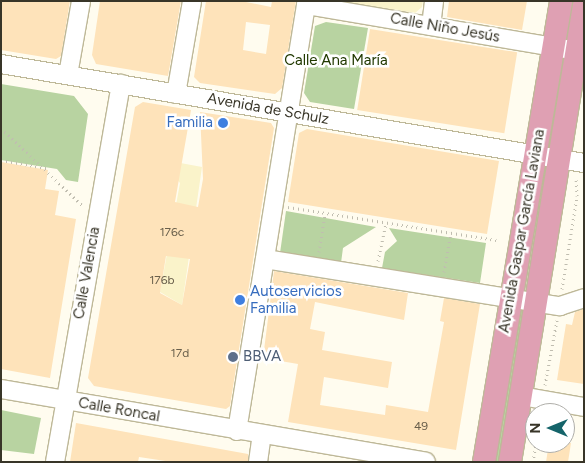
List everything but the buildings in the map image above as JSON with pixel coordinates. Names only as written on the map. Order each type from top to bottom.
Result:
[{"type":"main road","name":"Avenida Gaspar García Laviana","points":[[484,462],[561,1]]},
{"type":"main road","name":"Avenida Gaspar García Laviana","points":[[510,462],[536,302],[573,161],[584,6]]},
{"type":"street","points":[[68,75],[81,1]]},
{"type":"street","points":[[176,94],[192,1]]},
{"type":"street","points":[[430,26],[434,1]]},
{"type":"street","points":[[237,431],[307,3]]},
{"type":"street","name":"Calle Niño Jesús","points":[[307,3],[580,51]]},
{"type":"street","name":"Avenida de Schulz","points":[[1,64],[573,161]]},
{"type":"street","name":"Calle Valencia","points":[[56,462],[121,84]]},
{"type":"street","points":[[265,259],[560,306],[584,298]]},
{"type":"street","name":"Calle Roncal","points":[[1,389],[262,435],[335,454],[426,462]]},
{"type":"street","points":[[521,396],[584,407]]},
{"type":"street","points":[[258,462],[262,435]]},
{"type":"path","points":[[1,128],[46,168],[83,206]]},
{"type":"path","points":[[1,160],[46,168]]},
{"type":"path","points":[[543,400],[577,196],[573,161]]},
{"type":"path","points":[[284,207],[496,240]]},
{"type":"path","points":[[316,267],[325,213]]},
{"type":"path","points":[[375,277],[386,223]]},
{"type":"path","points":[[442,287],[451,233]]},
{"type":"shaded area","points":[[342,1],[423,1],[422,7],[415,13]]},
{"type":"shaded area","points":[[159,159],[202,167],[182,305],[160,292],[180,183]]},
{"type":"green space","name":"Calle Ana María","points":[[326,22],[368,28],[354,109],[310,102],[304,93],[315,26]]},
{"type":"green space","points":[[1,84],[74,96],[88,114],[78,182],[66,180],[57,169],[1,160]]},
{"type":"green space","points":[[286,211],[376,227],[343,248],[341,263],[280,253]]},
{"type":"green space","points":[[389,228],[486,243],[480,283],[382,268],[385,252],[397,241]]},
{"type":"green space","points":[[520,311],[523,311],[501,462],[493,462]]},
{"type":"green space","points":[[1,410],[41,418],[34,454],[1,450]]},
{"type":"place","name":"Familia","points":[[223,123]]},
{"type":"place","name":"Autoservicios Familia","points":[[240,300]]},
{"type":"place","name":"BBVA","points":[[233,357]]}]
